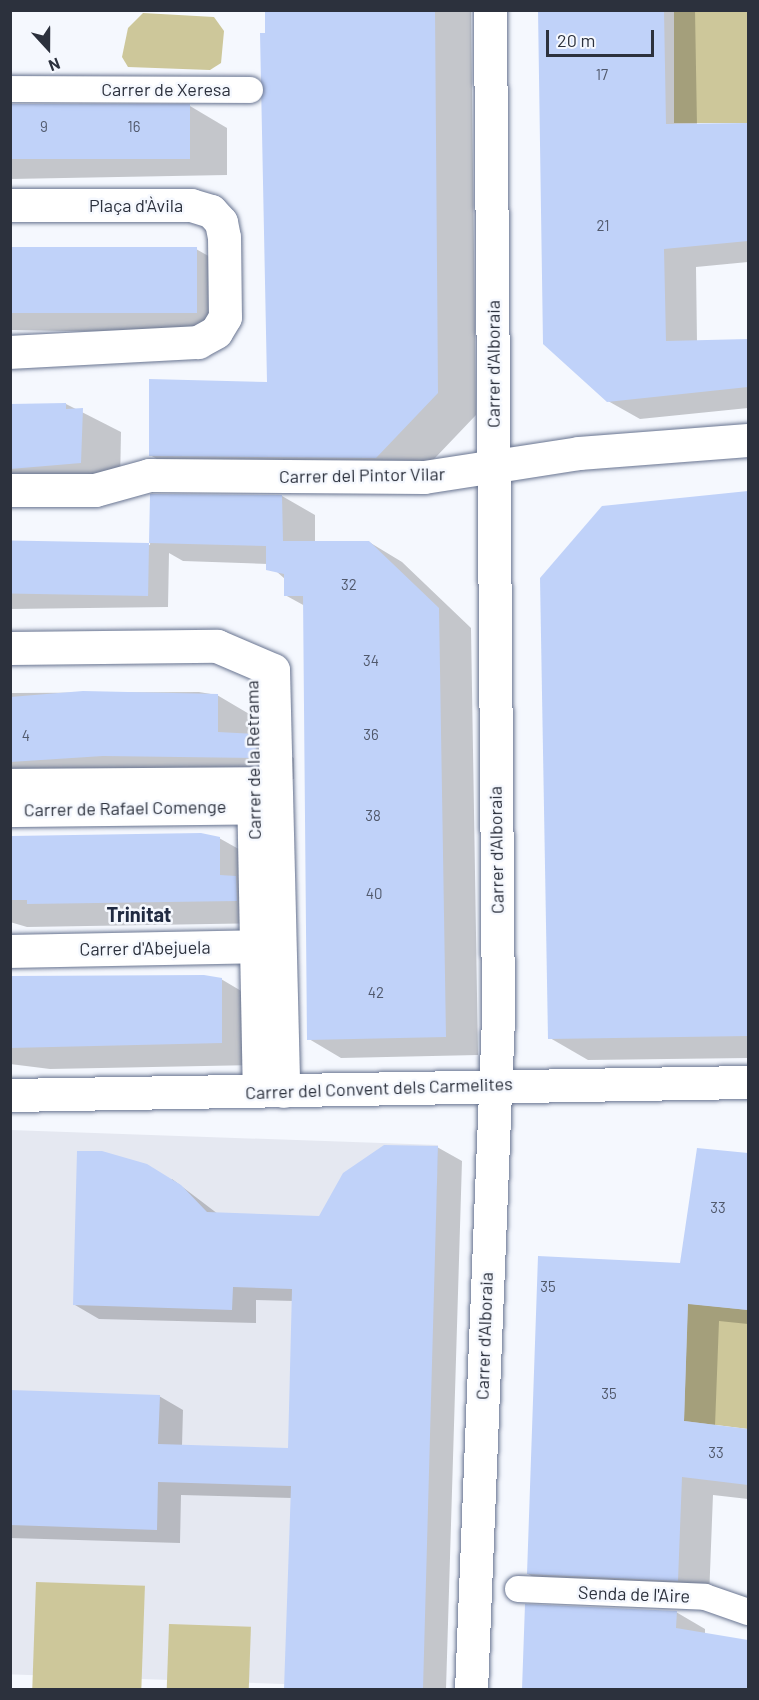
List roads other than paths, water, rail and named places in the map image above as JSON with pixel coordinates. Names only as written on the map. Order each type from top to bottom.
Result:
[{"type":"street","name":"Carrer d'Alboraia","points":[[471,1689],[498,1017],[491,466],[489,10]]},
{"type":"street","name":"Carrer de Xeresa","points":[[10,89],[250,90]]},
{"type":"street","name":"Plaça d'Àvila","points":[[10,205],[191,205],[211,211],[221,222],[224,237],[225,317],[216,332],[198,342],[10,352]]},
{"type":"street","name":"Carrer del Pintor Vilar","points":[[10,490],[95,490],[149,476],[424,477],[491,466],[748,440]]},
{"type":"street","name":"Carrer de la Retrama","points":[[10,648],[217,646],[251,659],[265,795],[271,1091]]},
{"type":"street","name":"Carrer de Rafael Comenge","points":[[10,785],[265,795]]},
{"type":"street","name":"Carrer de Rafael Comenge","points":[[10,810],[265,795]]},
{"type":"street","name":"Carrer d'Abejuela","points":[[10,930],[268,936]]},
{"type":"street","name":"Carrer d'Abejuela","points":[[10,951],[268,936]]},
{"type":"street","name":"Carrer del Convent dels Carmelites","points":[[10,1095],[748,1082]]},
{"type":"street","name":"Senda de l'Aire","points":[[518,1589],[705,1597],[748,1612]]},
{"type":"district","name":"Trinitat","points":[[139,914]]}]
